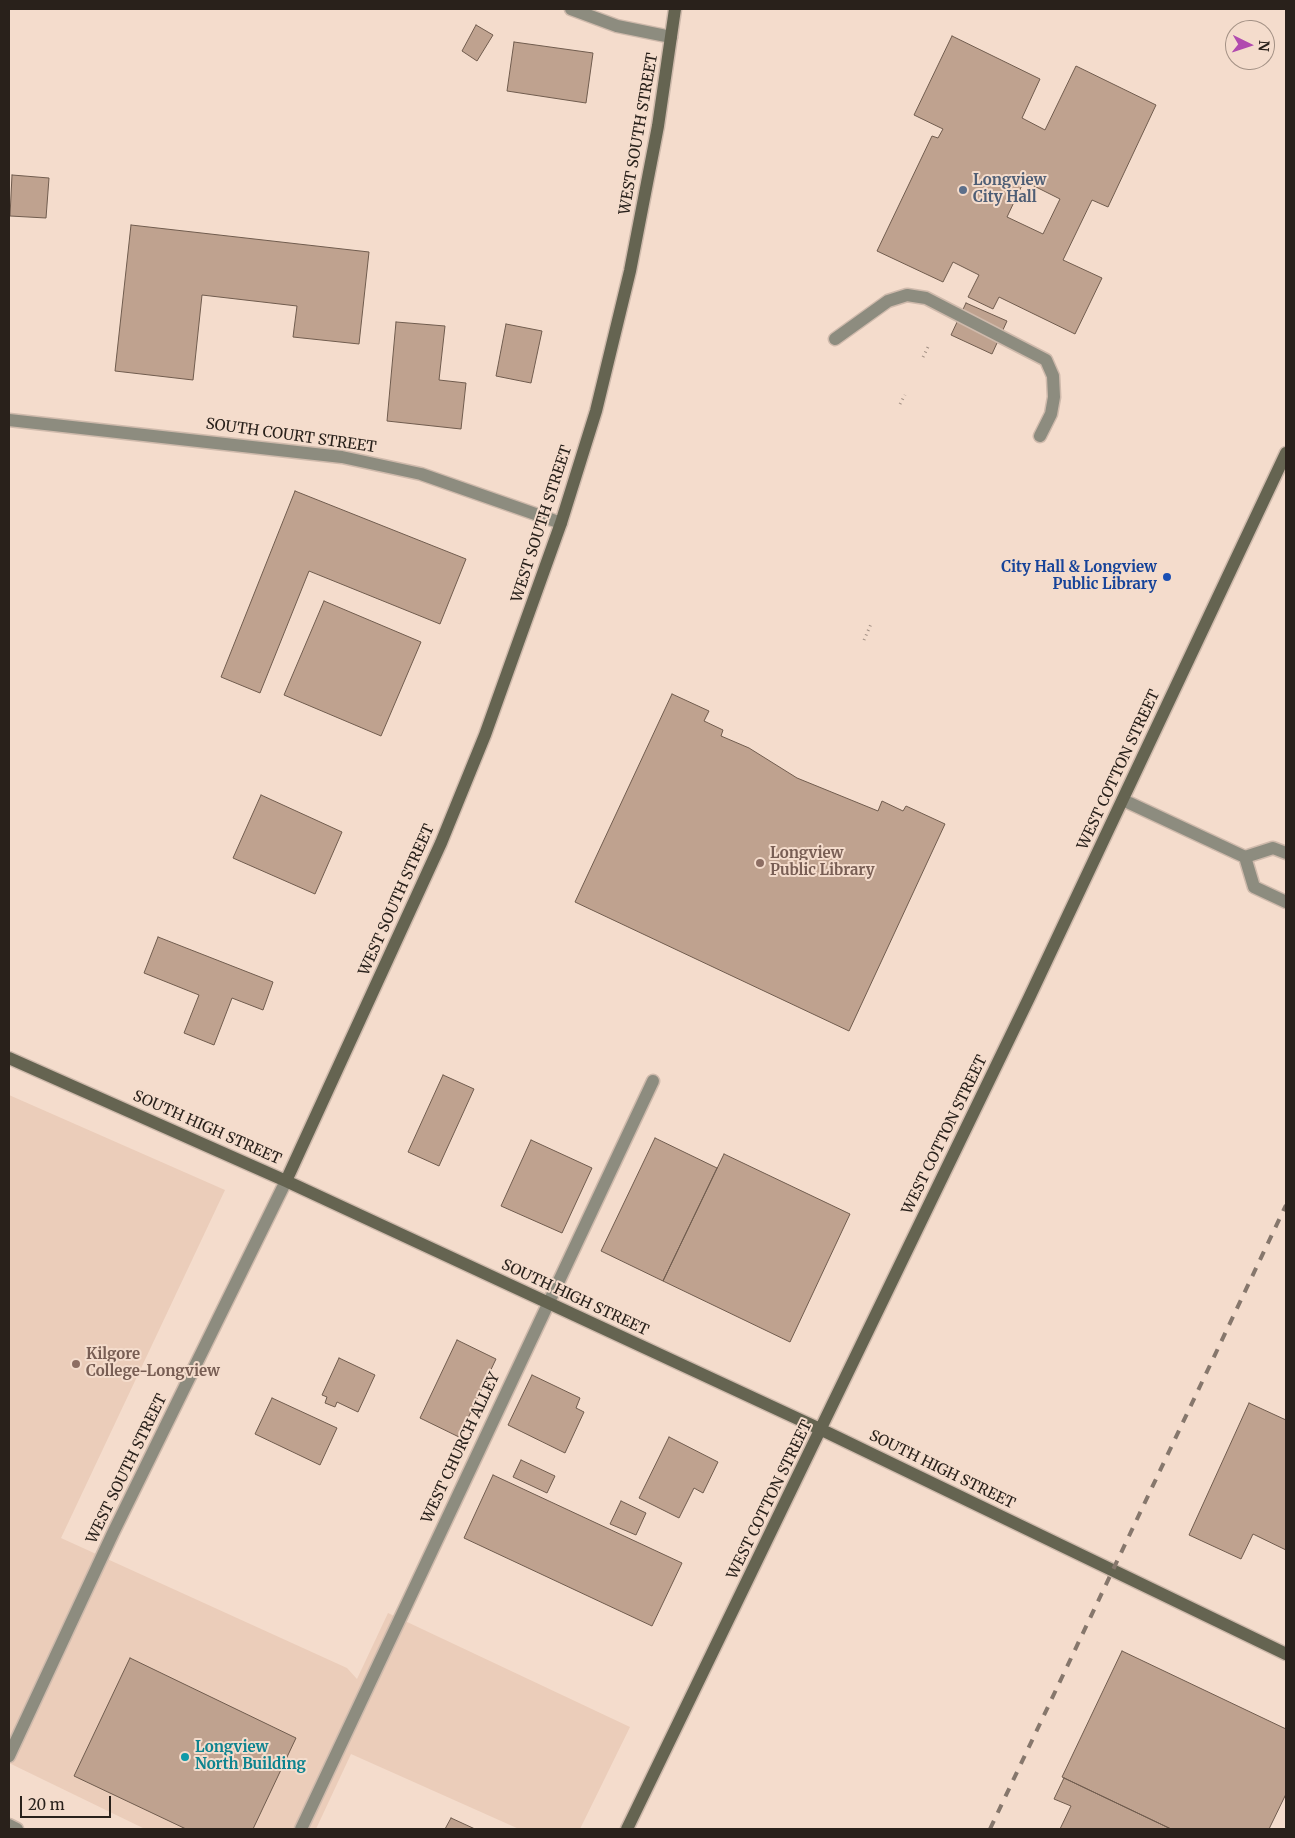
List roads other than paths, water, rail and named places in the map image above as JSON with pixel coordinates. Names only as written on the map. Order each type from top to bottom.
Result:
[{"type":"main road","name":"WEST SOUTH STREET","points":[[286,1181],[441,843],[486,735],[562,523],[596,411],[618,326],[642,213],[675,9]]},
{"type":"main road","name":"WEST COTTON STREET","points":[[628,1829],[822,1430],[1123,800],[1286,453]]},
{"type":"main road","name":"SOUTH HIGH STREET","points":[[9,1058],[286,1181],[547,1304],[822,1430],[1286,1654]]},
{"type":"street","points":[[571,9],[617,26],[671,37]]},
{"type":"street","points":[[836,339],[888,301],[907,296],[926,298],[1046,360],[1053,376],[1054,397],[1051,414],[1040,436]]},
{"type":"street","name":"SOUTH COURT STREET","points":[[9,420],[342,456],[420,474],[562,523]]},
{"type":"street","points":[[1123,800],[1244,857],[1273,848],[1286,854]]},
{"type":"street","points":[[1244,857],[1254,887],[1286,902]]},
{"type":"street","name":"WEST CHURCH ALLEY","points":[[301,1829],[653,1081]]},
{"type":"street","name":"WEST SOUTH STREET","points":[[9,1756],[113,1533],[286,1181]]},
{"type":"street","points":[[9,1825],[17,1829]]},
{"type":"railway","points":[[990,1829],[1286,1205]]},
{"type":"place","name":"Longview City Hall","points":[[963,190]]},
{"type":"place","name":"City Hall & Longview Public Library","points":[[1167,577]]},
{"type":"place","name":"Longview Public Library","points":[[760,863]]},
{"type":"place","name":"Kilgore College-Longview","points":[[76,1364]]},
{"type":"place","name":"Longview North Building","points":[[185,1757]]}]
